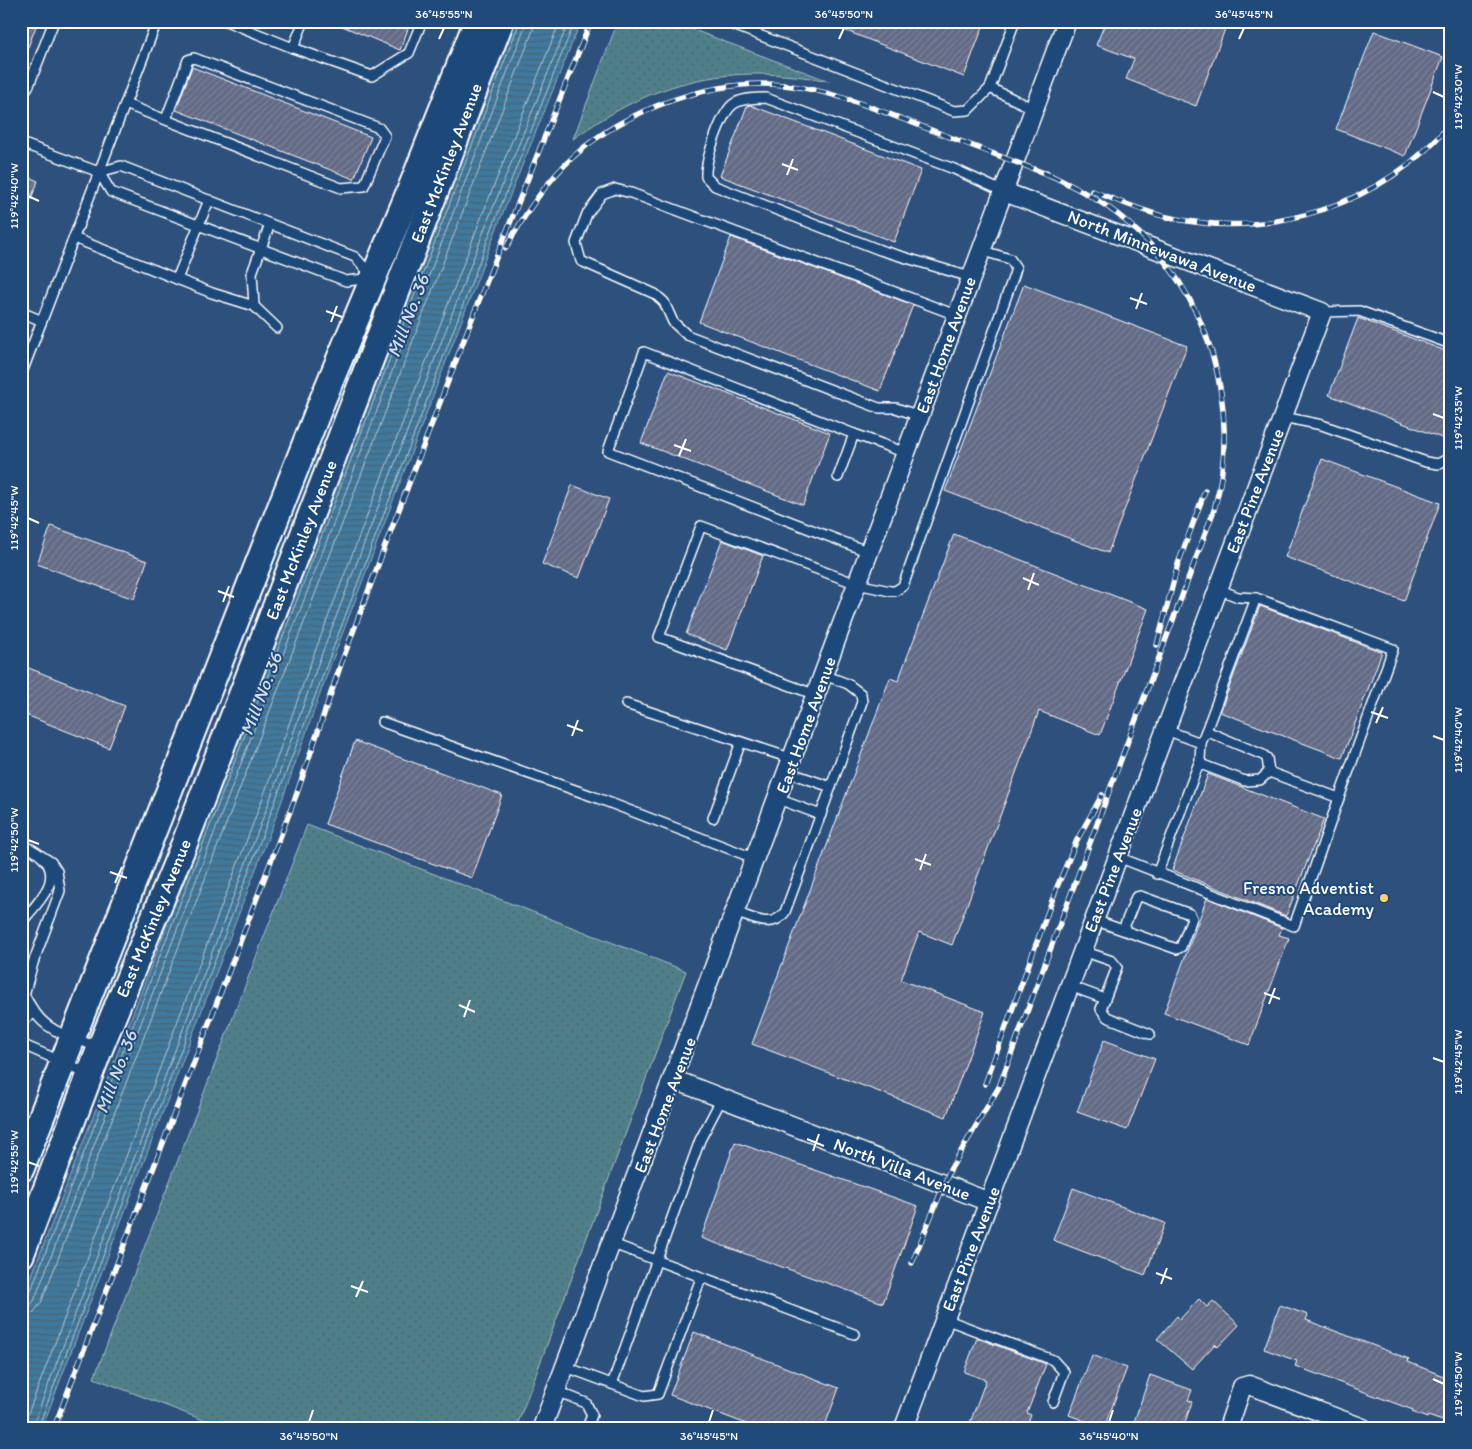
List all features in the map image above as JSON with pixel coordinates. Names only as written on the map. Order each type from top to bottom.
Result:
[{"type":"main road","name":"East McKinley Avenue","points":[[21,1169],[322,401],[374,278],[477,21]]},
{"type":"main road","name":"East McKinley Avenue","points":[[21,1255],[100,1048],[185,842],[501,21]]},
{"type":"main road","points":[[374,278],[399,289]]},
{"type":"main road","points":[[265,635],[253,624],[254,609],[298,500],[322,401]]},
{"type":"main road","points":[[185,842],[200,758],[232,671],[232,655],[226,648]]},
{"type":"street","name":"East Home Avenue","points":[[542,1428],[675,1080],[980,250],[1068,21]]},
{"type":"street","name":"North Minnewawa Avenue","points":[[1002,191],[1322,312]]},
{"type":"street","name":"East Pine Avenue","points":[[904,1428],[1322,312]]},
{"type":"street","name":"North Villa Avenue","points":[[675,1080],[989,1202]]},
{"type":"street","points":[[1228,1428],[1242,1387],[1249,1385],[1363,1428]]},
{"type":"lane","points":[[21,97],[29,85],[54,21]]},
{"type":"lane","points":[[21,375],[157,21]]},
{"type":"lane","points":[[226,21],[372,76],[409,53],[422,21]]},
{"type":"lane","points":[[294,48],[304,21]]},
{"type":"lane","points":[[723,21],[954,111],[968,110],[990,88],[1015,21]]},
{"type":"lane","points":[[125,104],[166,120],[341,188],[364,186],[384,136],[379,128],[194,58],[188,60],[166,120]]},
{"type":"lane","points":[[990,88],[1034,109]]},
{"type":"lane","points":[[970,277],[880,250],[715,186],[706,177],[706,165],[727,109],[736,102],[750,98],[766,98],[954,169],[1002,191]]},
{"type":"lane","points":[[21,143],[99,172],[121,166],[355,256],[374,278]]},
{"type":"lane","points":[[99,172],[111,192],[199,226],[346,281],[374,278]]},
{"type":"lane","points":[[919,416],[896,408],[879,408],[686,335],[673,322],[664,302],[655,294],[581,262],[576,243],[587,214],[602,194],[615,189],[631,193],[956,315]]},
{"type":"lane","points":[[177,279],[209,200]]},
{"type":"lane","points":[[254,306],[252,273],[270,224]]},
{"type":"lane","points":[[74,238],[177,279],[254,306],[277,328]]},
{"type":"lane","points":[[817,695],[658,637],[700,526],[858,584],[895,592],[900,589],[1016,268],[1010,259],[980,250]]},
{"type":"lane","points":[[1322,312],[1359,311],[1451,344]]},
{"type":"lane","points":[[21,312],[42,321]]},
{"type":"lane","points":[[869,552],[608,451],[644,352],[906,453]]},
{"type":"lane","points":[[1283,417],[1331,428],[1426,462],[1438,464],[1451,457]]},
{"type":"lane","points":[[838,477],[854,434]]},
{"type":"lane","points":[[1118,857],[1157,874],[1294,926],[1393,649],[1256,598],[1238,597],[1218,589]]},
{"type":"lane","points":[[1157,874],[1200,760],[1201,743],[1256,598]]},
{"type":"lane","points":[[736,913],[764,922],[774,922],[780,919],[785,912],[821,815],[862,702],[861,694],[848,684],[824,675]]},
{"type":"lane","points":[[626,704],[741,742],[831,787]]},
{"type":"lane","points":[[382,722],[592,796],[756,859]]},
{"type":"lane","points":[[1166,730],[1201,743]]},
{"type":"lane","points":[[1206,731],[1263,755],[1267,758],[1269,772]]},
{"type":"lane","points":[[713,818],[741,742]]},
{"type":"lane","points":[[1200,760],[1203,765],[1245,780],[1260,780],[1269,772]]},
{"type":"lane","points":[[1269,772],[1339,798]]},
{"type":"lane","points":[[778,799],[821,815]]},
{"type":"lane","points":[[21,846],[51,862],[57,872],[60,891],[23,992],[33,1014],[44,1024],[100,1048]]},
{"type":"lane","points":[[21,923],[46,892],[51,880],[50,868],[40,855]]},
{"type":"lane","points":[[1094,920],[1177,949],[1181,948],[1192,918],[1190,914],[1140,896],[1136,897],[1123,930]]},
{"type":"lane","points":[[1083,951],[1112,961],[1117,966],[1101,1009],[1107,1017],[1150,1034]]},
{"type":"lane","points":[[1070,986],[1105,1000]]},
{"type":"lane","points":[[21,1021],[33,1014]]},
{"type":"lane","points":[[21,1044],[90,1074]]},
{"type":"lane","points":[[612,1384],[700,1140],[722,1098]]},
{"type":"lane","points":[[613,1244],[854,1334]]},
{"type":"lane","points":[[566,1367],[644,1396],[658,1394],[701,1278]]},
{"type":"lane","points":[[945,1319],[1053,1360],[1064,1372],[1053,1402]]},
{"type":"lane","points":[[556,1391],[586,1403],[592,1416],[587,1428]]},
{"type":"green space","points":[[618,21],[670,21],[829,81],[758,74],[694,81],[634,102],[573,139]]},
{"type":"green space","points":[[307,825],[686,971],[516,1428],[224,1428],[94,1378]]},
{"type":"water","name":"Mill No. 36","points":[[516,21],[581,21],[498,225],[329,669],[280,806],[42,1428],[21,1428],[21,1303]]},
{"type":"building","points":[[21,21],[38,21],[22,63],[21,62]]},
{"type":"building","points":[[330,21],[411,21],[400,50]]},
{"type":"building","points":[[821,21],[985,21],[964,77]]},
{"type":"building","points":[[1106,21],[1228,21],[1196,106],[1126,79],[1134,59],[1096,45]]},
{"type":"building","points":[[1374,31],[1443,57],[1405,156],[1336,129]]},
{"type":"building","points":[[192,67],[371,137],[354,179],[176,110]]},
{"type":"building","points":[[750,105],[921,170],[894,242],[720,176],[747,106]]},
{"type":"building","points":[[21,174],[38,181],[22,222],[21,222]]},
{"type":"building","points":[[731,237],[913,305],[880,391],[699,322]]},
{"type":"building","points":[[1024,284],[1187,346],[1108,553],[945,491]]},
{"type":"building","points":[[1358,318],[1451,353],[1451,431],[1447,440],[1329,395]]},
{"type":"building","points":[[668,371],[830,433],[803,505],[641,443]]},
{"type":"building","points":[[1322,459],[1440,503],[1404,601],[1285,557]]},
{"type":"building","points":[[572,485],[609,499],[579,578],[542,564]]},
{"type":"building","points":[[51,526],[147,561],[134,599],[37,564]]},
{"type":"building","points":[[954,534],[1148,609],[1100,735],[1039,711],[952,945],[919,932],[901,980],[985,1012],[946,1117],[752,1044],[890,678],[898,681]]},
{"type":"building","points":[[722,540],[763,556],[727,650],[686,634]]},
{"type":"building","points":[[1260,606],[1382,652],[1342,758],[1220,712]]},
{"type":"building","points":[[21,665],[125,706],[109,748],[21,713]]},
{"type":"building","points":[[355,741],[502,795],[472,878],[325,824]]},
{"type":"building","points":[[1208,774],[1324,819],[1286,916],[1172,870]]},
{"type":"building","points":[[1207,898],[1282,928],[1279,935],[1289,938],[1249,1045],[1164,1013]]},
{"type":"building","points":[[1104,1040],[1155,1059],[1127,1130],[1077,1112]]},
{"type":"building","points":[[735,1142],[918,1206],[883,1303],[701,1238]]},
{"type":"building","points":[[1073,1188],[1165,1223],[1145,1275],[1053,1240]]},
{"type":"building","points":[[1199,1299],[1207,1307],[1213,1301],[1239,1325],[1218,1347],[1215,1344],[1192,1369],[1157,1339],[1177,1316],[1180,1319]]},
{"type":"building","points":[[1280,1305],[1308,1315],[1306,1320],[1409,1359],[1408,1362],[1451,1379],[1451,1424],[1428,1416],[1427,1418],[1412,1412],[1413,1410],[1295,1366],[1297,1361],[1264,1349]]},
{"type":"building","points":[[694,1332],[839,1388],[824,1428],[757,1428],[670,1395]]},
{"type":"building","points":[[977,1338],[1046,1364],[1027,1413],[1031,1415],[1026,1428],[968,1428],[986,1380],[964,1372]]},
{"type":"building","points":[[1092,1355],[1127,1368],[1104,1428],[1069,1415]]},
{"type":"building","points":[[1150,1375],[1192,1390],[1188,1400],[1192,1402],[1183,1428],[1132,1428]]},
{"type":"railway","points":[[54,1428],[297,793],[341,664],[390,533],[478,303],[591,21]]},
{"type":"railway","points":[[506,248],[520,223],[545,188],[573,157],[594,140],[644,111],[672,100],[700,92],[729,87],[757,84],[784,85],[835,95],[885,112],[1052,176]]},
{"type":"railway","points":[[1092,191],[1157,215],[1206,223],[1245,224],[1284,219],[1322,210],[1358,195],[1392,176],[1423,152],[1451,123]]},
{"type":"railway","points":[[912,1263],[950,1170],[999,1087],[1214,510],[1222,471],[1224,431],[1221,392],[1212,354],[1198,317],[1179,282],[1155,250],[1118,214],[1088,195],[1046,173]]},
{"type":"railway","points":[[1157,645],[1178,564],[1205,491]]},
{"type":"railway","points":[[985,1084],[1057,887],[1077,840],[1102,795]]},
{"type":"place","name":"Fresno Adventist Academy","points":[[1384,898]]}]
